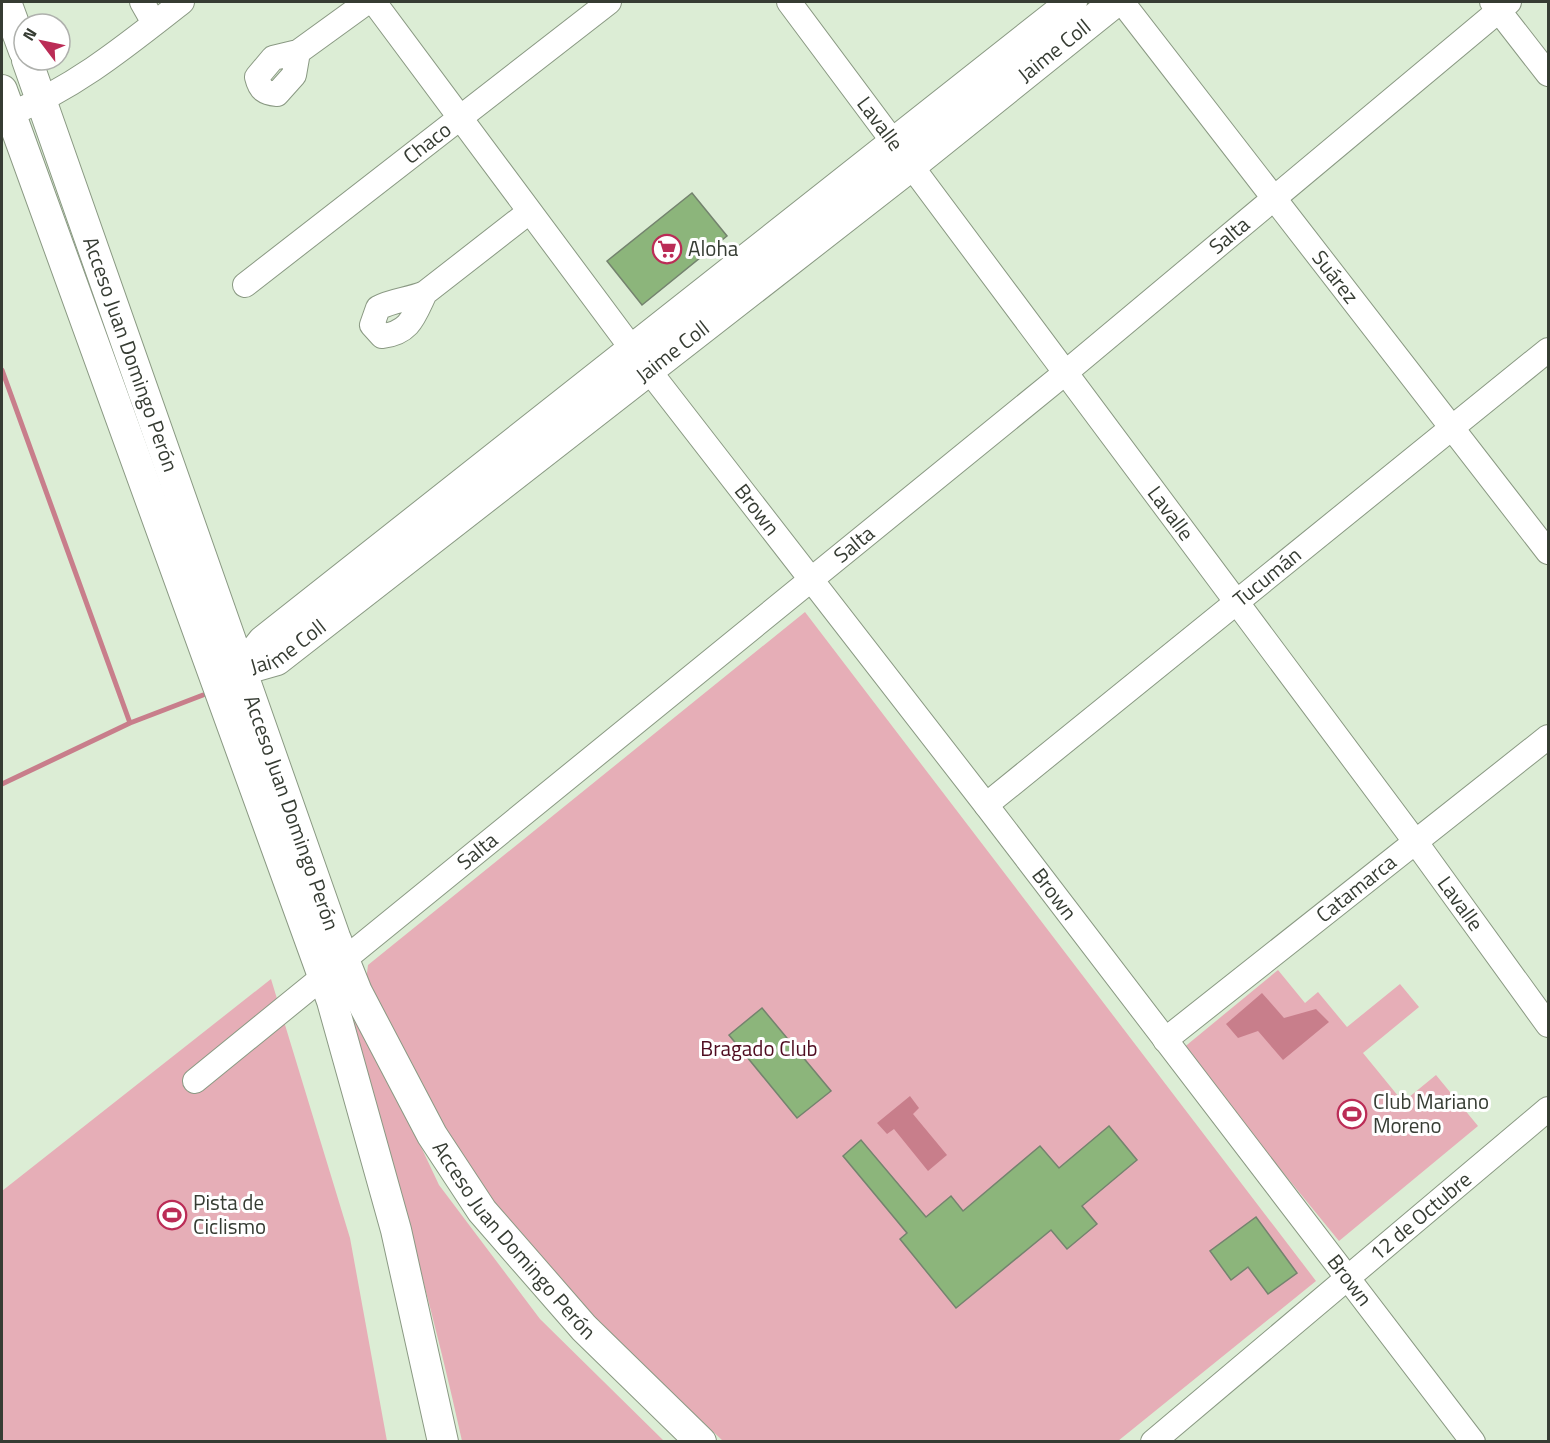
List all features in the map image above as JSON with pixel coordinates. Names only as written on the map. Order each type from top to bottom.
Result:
[{"type":"main road","points":[[6,2],[12,18]]},
{"type":"main road","name":"Jaime Coll","points":[[903,154],[1072,2]]},
{"type":"main road","name":"Jaime Coll","points":[[242,670],[277,660],[641,361],[903,154],[1115,2]]},
{"type":"main road","name":"Acceso Juan Domingo Perón","points":[[31,72],[242,670],[333,970],[332,1001],[396,1230],[443,1442]]},
{"type":"main road","name":"Acceso Juan Domingo Perón","points":[[6,102],[219,688],[333,970],[357,992],[432,1135],[482,1211],[584,1328],[701,1442]]},
{"type":"main road","points":[[219,688],[242,670]]},
{"type":"street","points":[[142,2],[154,23]]},
{"type":"street","points":[[6,102],[42,101],[100,66],[182,2]]},
{"type":"street","points":[[297,52],[367,2]]},
{"type":"street","name":"Brown","points":[[374,2],[641,361],[986,805],[1473,1442]]},
{"type":"street","name":"Chaco","points":[[245,285],[609,2]]},
{"type":"street","name":"Lavalle","points":[[789,2],[1235,603],[1417,844],[1548,1025]]},
{"type":"street","name":"Suárez","points":[[1122,2],[1274,200],[1453,425],[1548,552]]},
{"type":"street","points":[[1500,4],[1548,74]]},
{"type":"street","name":"Salta","points":[[195,1081],[1065,373],[1274,200],[1500,4]]},
{"type":"street","points":[[425,293],[529,212]]},
{"type":"street","name":"Tucumán","points":[[986,805],[1548,350]]},
{"type":"street","name":"Catamarca","points":[[1165,1040],[1417,844],[1548,737]]},
{"type":"street","name":"12 de Octubre","points":[[1154,1442],[1548,1109]]},
{"type":"green space","name":"Bragado Club","points":[[805,612],[1316,1281],[1118,1441],[723,1441],[594,1320],[456,1159],[365,989],[368,965]]},
{"type":"green space","name":"Club Mariano Moreno","points":[[1278,970],[1305,1003],[1318,992],[1347,1027],[1400,984],[1419,1007],[1363,1053],[1403,1102],[1436,1075],[1478,1126],[1339,1241],[1182,1049]]},
{"type":"green space","name":"Pista de Ciclismo","points":[[271,979],[350,1238],[387,1441],[2,1442],[2,1191]]},
{"type":"green space","points":[[345,1007],[357,1011],[439,1185],[540,1319],[664,1441],[462,1441],[422,1277]]},
{"type":"shaded area","points":[[1262,993],[1284,1018],[1316,1009],[1329,1022],[1283,1060],[1258,1031],[1238,1038],[1226,1024]]},
{"type":"shaded area","points":[[910,1096],[919,1108],[913,1114],[947,1155],[928,1171],[894,1129],[887,1134],[877,1123]]},
{"type":"building","name":"Aloha","points":[[692,193],[727,236],[642,305],[607,261]]},
{"type":"building","points":[[762,1008],[831,1091],[797,1118],[729,1035]]},
{"type":"building","points":[[1109,1126],[1137,1160],[1082,1206],[1097,1224],[1067,1249],[1051,1230],[956,1308],[900,1239],[907,1233],[843,1156],[861,1140],[926,1217],[951,1196],[963,1211],[1040,1146],[1059,1168]]},
{"type":"building","points":[[1256,1217],[1297,1273],[1268,1294],[1248,1267],[1231,1280],[1210,1251]]},
{"type":"waterway","points":[[2,370],[130,723]]},
{"type":"waterway","points":[[2,784],[130,723],[203,695]]},
{"type":"place","name":"Aloha","points":[[667,249]]},
{"type":"place","name":"Club Mariano Moreno","points":[[1352,1114]]},
{"type":"place","name":"Pista de Ciclismo","points":[[172,1215]]}]
